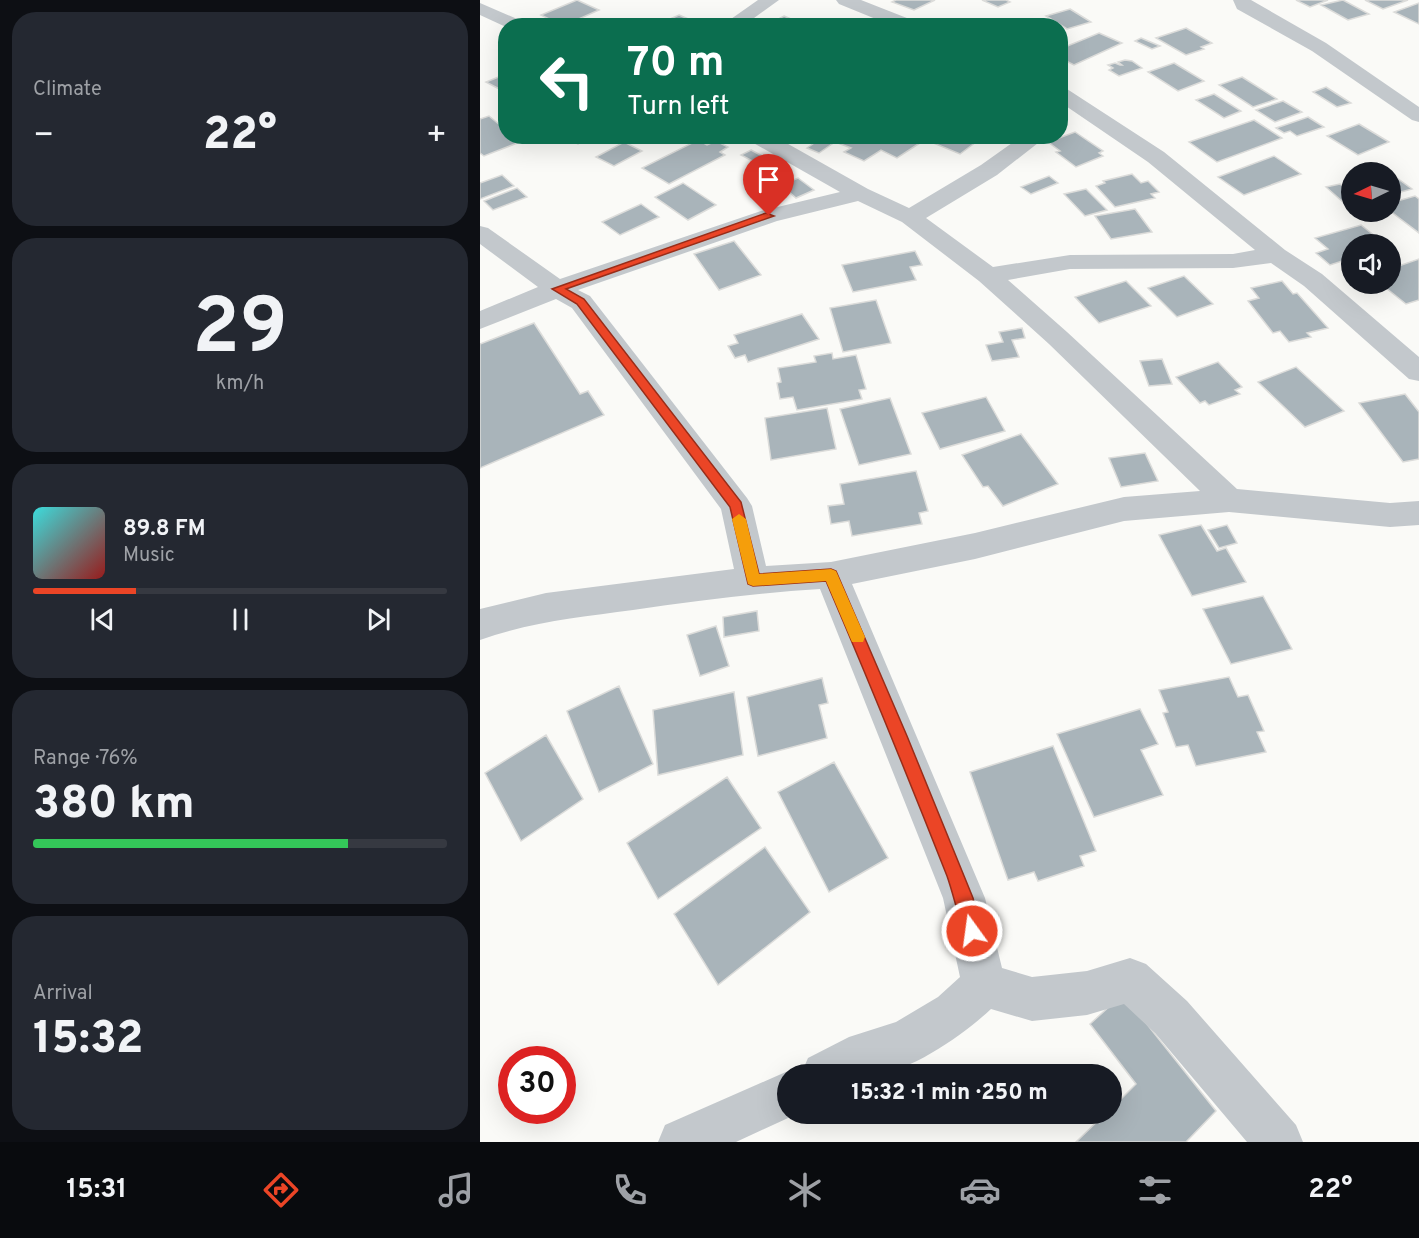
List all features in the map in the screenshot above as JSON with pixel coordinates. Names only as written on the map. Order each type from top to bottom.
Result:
[{"type":"street","points":[[480,8],[496,0]]},
{"type":"street","points":[[742,18],[770,0]]},
{"type":"street","points":[[845,0],[890,18]]},
{"type":"street","points":[[1242,0],[1243,5],[1319,47],[1419,116]]},
{"type":"street","points":[[480,8],[501,18]]},
{"type":"street","points":[[1068,104],[1156,157],[1276,255],[1313,280],[1419,372]]},
{"type":"street","points":[[772,144],[860,194],[910,218],[988,276],[1058,338],[1229,500]]},
{"type":"street","points":[[910,218],[989,170],[1026,144]]},
{"type":"street","points":[[480,321],[557,289],[769,216],[860,194]]},
{"type":"street","points":[[480,233],[557,289],[581,302],[736,506],[753,580]]},
{"type":"street","points":[[988,276],[1070,262],[1233,261],[1276,255]]},
{"type":"street","points":[[480,625],[546,607],[753,580],[831,575],[975,546],[1124,509],[1229,500],[1390,514],[1419,513]]},
{"type":"street","points":[[831,575],[964,898],[984,985]]},
{"type":"street","points":[[984,985],[1032,999],[1087,993],[1130,980],[1171,1017],[1279,1142]]},
{"type":"street","points":[[842,1064],[906,1042],[954,1013],[984,985]]},
{"type":"street","points":[[682,1142],[777,1099]]},
{"type":"building","points":[[577,0],[599,10],[581,18],[547,18],[541,15]]},
{"type":"building","points":[[896,0],[935,0],[914,10],[892,2]]},
{"type":"building","points":[[982,0],[1006,0],[1010,2],[998,7]]},
{"type":"building","points":[[1296,0],[1328,0],[1310,7]]},
{"type":"building","points":[[1343,0],[1369,14],[1348,20],[1321,5]]},
{"type":"building","points":[[1365,0],[1408,0],[1383,9]]},
{"type":"building","points":[[1419,3],[1419,24],[1394,12]]},
{"type":"building","points":[[1070,9],[1091,22],[1068,29],[1068,18],[1046,16]]},
{"type":"building","points":[[1186,28],[1212,43],[1201,47],[1204,49],[1186,55],[1156,38]]},
{"type":"building","points":[[1099,33],[1122,43],[1074,65],[1068,62],[1068,46]]},
{"type":"building","points":[[1141,38],[1160,46],[1152,49],[1135,41]]},
{"type":"building","points":[[1132,61],[1142,68],[1119,76],[1109,70],[1113,68],[1108,65],[1115,63],[1122,65],[1118,62]]},
{"type":"building","points":[[1174,63],[1204,81],[1178,91],[1148,72]]},
{"type":"building","points":[[498,77],[498,88],[486,82]]},
{"type":"building","points":[[1242,77],[1277,99],[1253,107],[1219,85]]},
{"type":"building","points":[[1326,87],[1351,103],[1337,107],[1313,92]]},
{"type":"building","points":[[1214,94],[1241,111],[1224,118],[1196,100]]},
{"type":"building","points":[[1283,101],[1302,112],[1275,122],[1256,110]]},
{"type":"building","points":[[489,116],[498,123],[498,144],[515,144],[484,156],[480,153],[480,119]]},
{"type":"building","points":[[1308,117],[1324,127],[1297,136],[1290,131],[1284,133],[1276,128]]},
{"type":"building","points":[[1254,120],[1282,138],[1217,162],[1189,142]]},
{"type":"building","points":[[1359,124],[1389,142],[1358,155],[1327,136]]},
{"type":"building","points":[[1075,132],[1103,151],[1099,153],[1103,156],[1076,167],[1056,152],[1060,151],[1051,144],[1068,144],[1068,135]]},
{"type":"building","points":[[620,144],[628,144],[642,151],[614,166],[596,157]]},
{"type":"building","points":[[690,144],[722,144],[728,147],[720,152],[725,155],[669,184],[642,168]]},
{"type":"building","points":[[813,144],[832,144],[819,153],[807,148]]},
{"type":"building","points":[[841,144],[918,144],[897,158],[881,150],[864,161],[844,152],[851,148]]},
{"type":"building","points":[[936,144],[973,144],[960,154]]},
{"type":"building","points":[[751,150],[768,159],[758,164],[741,155]]},
{"type":"building","points":[[1274,156],[1301,174],[1244,195],[1218,177]]},
{"type":"building","points":[[1132,174],[1141,183],[1148,181],[1159,192],[1151,194],[1155,198],[1115,207],[1096,186],[1105,183],[1103,181]]},
{"type":"building","points":[[502,175],[514,186],[480,199],[480,183]]},
{"type":"building","points":[[1049,176],[1058,183],[1031,194],[1021,187]]},
{"type":"building","points":[[798,178],[814,190],[796,198],[781,185]]},
{"type":"building","points":[[1401,181],[1412,189],[1401,192]]},
{"type":"building","points":[[683,183],[716,205],[688,220],[655,197]]},
{"type":"building","points":[[1341,185],[1341,200],[1326,187]]},
{"type":"building","points":[[517,188],[527,197],[493,210],[484,201]]},
{"type":"building","points":[[1086,189],[1107,210],[1085,216],[1064,194]]},
{"type":"building","points":[[1415,196],[1419,199],[1419,233],[1401,219],[1401,200]]},
{"type":"building","points":[[641,204],[659,217],[620,235],[602,222]]},
{"type":"building","points":[[1135,209],[1152,232],[1111,239],[1095,216]]},
{"type":"building","points":[[1361,225],[1372,234],[1341,234],[1341,261],[1330,265],[1316,253],[1328,249],[1315,238]]},
{"type":"building","points":[[734,241],[761,275],[719,290],[694,254]]},
{"type":"building","points":[[915,251],[922,265],[910,267],[916,280],[853,292],[842,265]]},
{"type":"building","points":[[1419,259],[1419,300],[1406,304],[1394,294],[1401,294],[1401,265]]},
{"type":"building","points":[[1184,276],[1213,304],[1177,317],[1148,288]]},
{"type":"building","points":[[1126,281],[1151,306],[1099,323],[1075,297]]},
{"type":"building","points":[[1282,281],[1293,294],[1297,293],[1328,328],[1307,333],[1311,337],[1289,342],[1280,331],[1273,333],[1248,301],[1259,298],[1251,288]]},
{"type":"building","points":[[876,300],[891,343],[843,352],[830,308]]},
{"type":"building","points":[[802,314],[819,339],[748,362],[745,355],[735,358],[728,346],[738,343],[734,335]]},
{"type":"building","points":[[534,323],[580,394],[588,391],[604,415],[480,468],[480,344]]},
{"type":"building","points":[[1022,328],[1025,338],[1012,340],[1019,357],[992,361],[986,345],[1003,342],[999,332]]},
{"type":"building","points":[[832,353],[833,359],[856,355],[866,389],[859,390],[862,399],[797,410],[793,397],[780,399],[777,383],[781,382],[778,368],[816,362],[814,356]]},
{"type":"building","points":[[1162,359],[1172,384],[1149,386],[1140,361]]},
{"type":"building","points":[[1218,362],[1242,387],[1235,390],[1240,394],[1209,405],[1205,401],[1200,403],[1176,377]]},
{"type":"building","points":[[1296,367],[1344,411],[1305,427],[1258,382]]},
{"type":"building","points":[[1405,394],[1419,412],[1419,459],[1403,462],[1359,403]]},
{"type":"building","points":[[986,397],[1005,431],[940,449],[922,413]]},
{"type":"building","points":[[890,398],[911,454],[859,465],[840,409]]},
{"type":"building","points":[[827,408],[836,449],[771,460],[765,418]]},
{"type":"building","points":[[1021,434],[1058,484],[1003,506],[988,486],[983,487],[962,455]]},
{"type":"building","points":[[1145,453],[1158,481],[1121,487],[1109,458]]},
{"type":"building","points":[[916,471],[928,511],[919,513],[922,524],[852,536],[849,521],[831,524],[828,506],[844,504],[840,484]]},
{"type":"building","points":[[1201,525],[1217,551],[1226,548],[1246,582],[1192,596],[1159,535]]},
{"type":"building","points":[[1227,525],[1237,543],[1219,548],[1208,530]]},
{"type":"building","points":[[1263,596],[1292,649],[1231,664],[1203,609]]},
{"type":"building","points":[[757,611],[759,631],[724,637],[723,617]]},
{"type":"building","points":[[716,626],[729,666],[700,676],[687,635]]},
{"type":"building","points":[[1229,677],[1238,697],[1248,695],[1264,731],[1257,732],[1266,752],[1196,766],[1188,745],[1176,747],[1163,713],[1168,712],[1159,690]]},
{"type":"building","points":[[822,678],[828,703],[819,705],[827,738],[758,756],[747,697]]},
{"type":"building","points":[[619,686],[653,764],[599,792],[567,711]]},
{"type":"building","points":[[734,692],[743,755],[658,775],[653,710]]},
{"type":"building","points":[[1140,709],[1158,744],[1141,750],[1163,795],[1094,817],[1057,734]]},
{"type":"building","points":[[546,735],[583,799],[521,841],[485,773]]},
{"type":"building","points":[[1053,746],[1096,851],[1080,856],[1084,866],[1038,881],[1034,872],[1008,880],[970,772]]},
{"type":"building","points":[[834,762],[888,858],[829,892],[778,792]]},
{"type":"building","points":[[727,777],[761,828],[658,899],[627,843]]},
{"type":"building","points":[[765,847],[810,912],[718,985],[674,914]]},
{"type":"building","points":[[1123,994],[1216,1111],[1186,1142],[1076,1142],[1095,1124],[1122,1124],[1122,1098],[1136,1084],[1090,1024]]},
{"type":"slow traffic","points":[[739,519],[753,580],[831,575],[857,637]]},
{"type":"route","points":[[769,216],[557,289],[581,302],[736,506],[753,580],[831,575],[964,898],[972,931]]}]
